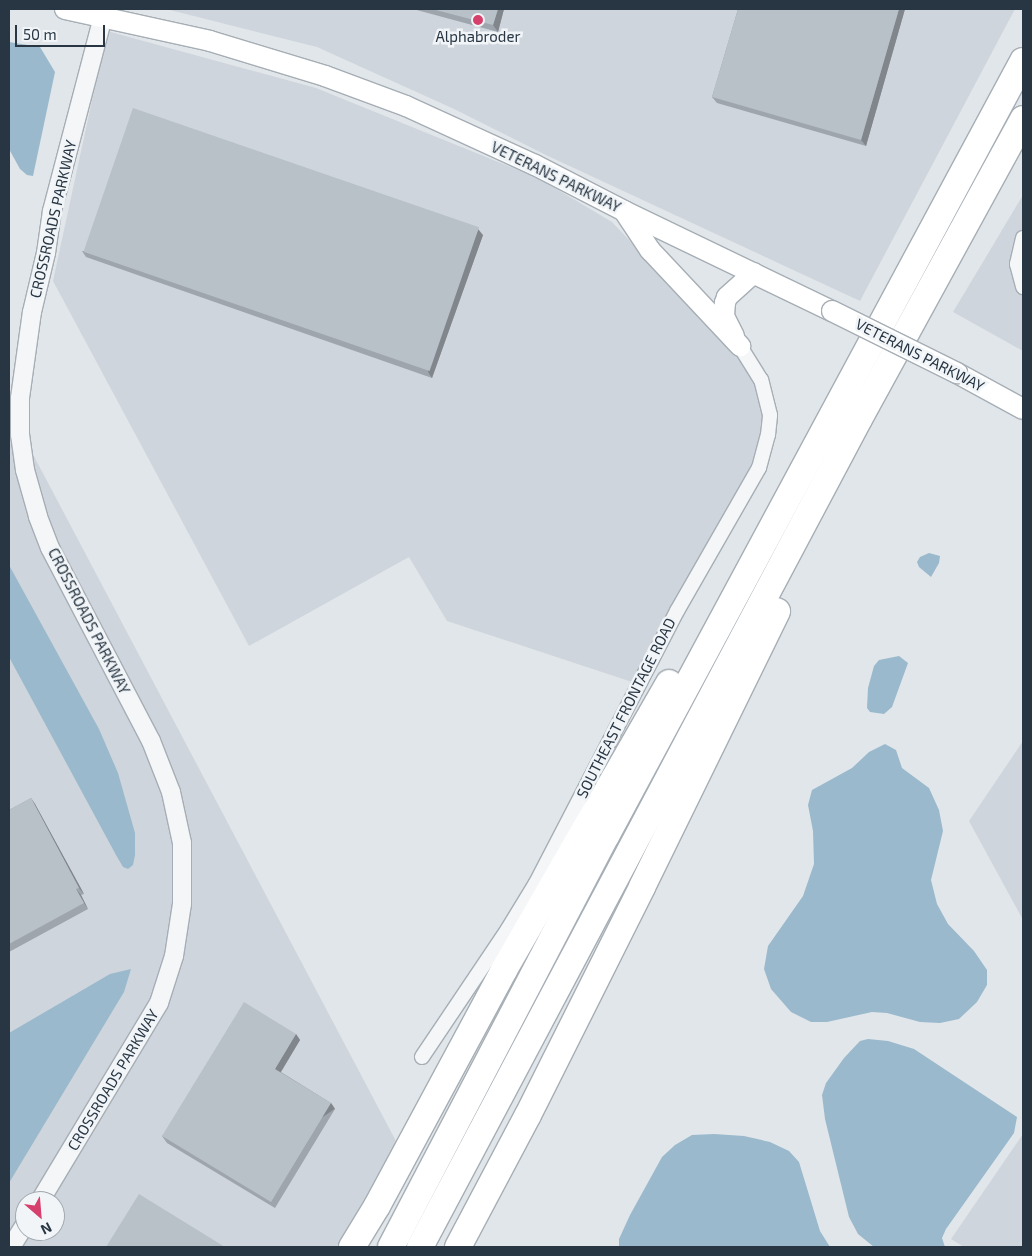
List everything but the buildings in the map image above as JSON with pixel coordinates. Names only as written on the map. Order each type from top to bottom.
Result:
[{"type":"highway","points":[[391,1247],[606,836],[1023,61]]},
{"type":"highway","points":[[420,1247],[820,492],[1023,119]]},
{"type":"highway","points":[[352,1247],[377,1206],[504,970],[656,703],[796,482]]},
{"type":"highway","points":[[458,1247],[528,1114],[642,887],[777,609],[820,492]]},
{"type":"main road","name":"VETERANS PARKWAY","points":[[65,9],[104,12],[210,41],[325,76],[406,106],[536,165],[624,211],[754,272],[957,373],[1023,409]]},
{"type":"main road","points":[[624,211],[650,250],[740,346]]},
{"type":"main road","points":[[740,346],[724,316],[724,303],[727,297],[754,272]]},
{"type":"street","name":"CROSSROADS PARKWAY","points":[[46,1191],[159,1003],[174,956],[182,904],[182,842],[171,792],[151,741],[50,548],[38,516],[25,470],[20,435],[20,398],[32,312],[46,253],[52,211],[104,12]]},
{"type":"street","points":[[1023,238],[1018,264],[1023,287]]},
{"type":"street","name":"SOUTHEAST FRONTAGE ROAD","points":[[422,1057],[508,929],[536,883],[677,611],[759,468],[768,435],[770,415],[761,380],[740,346]]},
{"type":"shaded area","points":[[166,9],[1015,9],[860,301],[548,156],[454,109],[317,47]]},
{"type":"shaded area","points":[[107,31],[316,88],[538,178],[612,222],[735,352],[754,376],[762,406],[763,437],[750,476],[635,683],[447,621],[409,557],[249,646],[53,281]]},
{"type":"shaded area","points":[[1023,195],[1023,351],[953,312]]},
{"type":"shaded area","points":[[9,409],[397,1143],[337,1247],[9,1247]]},
{"type":"shaded area","points":[[1023,741],[1023,920],[969,821]]},
{"type":"shaded area","points":[[1023,1134],[1023,1247],[964,1247],[951,1239]]},
{"type":"water","points":[[9,42],[40,47],[55,72],[33,176],[27,175],[20,169],[9,149]]},
{"type":"water","points":[[929,553],[940,556],[939,563],[931,577],[919,567],[917,562],[920,557]]},
{"type":"water","points":[[9,565],[99,729],[118,773],[135,833],[135,855],[133,865],[128,869],[123,867],[116,855],[9,657]]},
{"type":"water","points":[[899,656],[908,663],[892,707],[884,714],[870,712],[867,708],[868,688],[874,666],[879,660]]},
{"type":"water","points":[[885,744],[896,750],[902,768],[929,788],[939,810],[943,831],[931,880],[937,904],[948,924],[974,951],[987,970],[987,985],[977,1002],[959,1019],[940,1023],[920,1022],[887,1013],[872,1012],[827,1022],[811,1022],[791,1012],[771,989],[764,969],[768,946],[803,896],[814,864],[813,831],[808,805],[812,790],[852,768],[869,752]]},
{"type":"water","points":[[131,969],[124,992],[9,1183],[9,1033],[110,974]]},
{"type":"water","points":[[868,1039],[888,1041],[914,1049],[1017,1117],[1014,1133],[946,1229],[942,1238],[945,1247],[874,1247],[858,1234],[849,1217],[825,1119],[822,1095],[826,1083],[844,1058],[860,1041]]},
{"type":"water","points":[[692,1135],[744,1136],[770,1142],[789,1151],[799,1162],[820,1231],[830,1247],[619,1247],[619,1239],[630,1215],[662,1157],[675,1145]]},
{"type":"place","name":"Alphabroder","points":[[478,20]]}]
